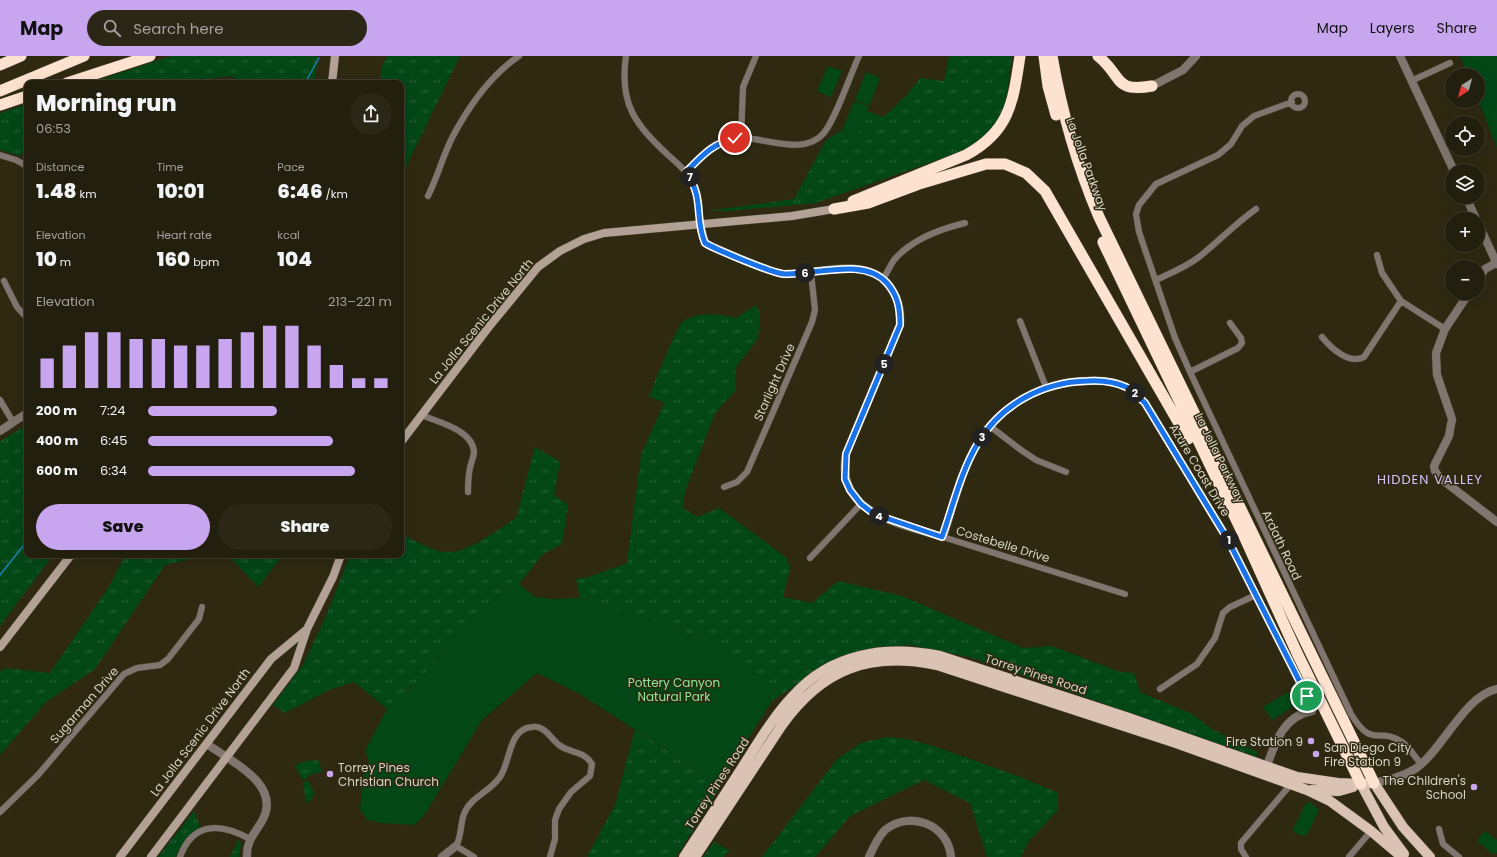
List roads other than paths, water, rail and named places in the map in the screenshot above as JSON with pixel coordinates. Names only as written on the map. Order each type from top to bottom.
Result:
[{"type":"highway","points":[[0,65],[21,56]]},
{"type":"highway","points":[[26,80],[84,56]]},
{"type":"highway","points":[[76,80],[150,56]]},
{"type":"highway","points":[[834,209],[966,155],[983,146],[993,137],[1006,118],[1020,56]]},
{"type":"highway","name":"La Jolla Parkway","points":[[1044,56],[1048,86],[1057,121],[1067,154],[1089,212],[1297,653],[1361,784]]},
{"type":"highway","name":"La Jolla Parkway","points":[[1052,56],[1070,141],[1099,217],[1374,783]]},
{"type":"highway","points":[[1098,56],[1110,66],[1123,85],[1134,89],[1152,86]]},
{"type":"highway","points":[[0,91],[24,81]]},
{"type":"highway","points":[[0,105],[24,97]]},
{"type":"highway","points":[[834,209],[868,203],[919,184],[986,164],[1005,164],[1026,173],[1045,191],[1238,526]]},
{"type":"highway","points":[[1319,668],[1330,686],[1340,690]]},
{"type":"main road","points":[[332,80],[335,56]]},
{"type":"main road","name":"La Jolla Scenic Drive North","points":[[404,438],[538,267],[560,251],[584,239],[604,233],[816,213],[834,209]]},
{"type":"main road","points":[[0,647],[69,558]]},
{"type":"main road","name":"La Jolla Scenic Drive North","points":[[151,857],[294,668],[307,629],[333,578],[340,558]]},
{"type":"main road","name":"La Jolla Scenic Drive North","points":[[120,857],[271,659],[307,629]]},
{"type":"main road","name":"Torrey Pines Road","points":[[684,857],[770,725],[793,695],[805,683],[829,667],[850,658],[871,652],[905,651],[940,656],[1136,720],[1266,770],[1291,784],[1330,801],[1371,831],[1402,857]]},
{"type":"main road","name":"Torrey Pines Road","points":[[695,857],[794,709],[810,692],[838,674],[852,667],[877,661],[903,659],[937,665],[1176,743],[1266,770],[1315,781],[1361,784],[1374,783]]},
{"type":"main road","points":[[1374,783],[1403,828],[1430,857]]},
{"type":"main road","points":[[1307,790],[1339,791],[1361,784]]},
{"type":"main road","name":"La Jolla Parkway","points":[[1361,784],[1384,827],[1406,857]]},
{"type":"street","points":[[428,196],[453,137],[472,106],[496,75],[518,56]]},
{"type":"street","points":[[626,56],[624,71],[625,89],[631,113],[646,134],[686,172],[696,190],[700,206],[700,225],[705,243],[710,246],[778,273],[811,273],[865,269],[883,279],[894,261],[903,252],[923,238],[949,227],[965,223]]},
{"type":"street","points":[[741,138],[743,88],[756,56]]},
{"type":"street","points":[[686,172],[705,152],[720,142],[741,138],[801,146],[823,134],[831,121],[859,56]]},
{"type":"street","points":[[1152,86],[1183,70],[1196,56]]},
{"type":"street","points":[[1400,56],[1451,164]]},
{"type":"street","points":[[1411,81],[1450,63]]},
{"type":"street","name":"Ardath Road","points":[[1292,102],[1254,116],[1242,126],[1231,144],[1218,155],[1156,184],[1139,205],[1136,214],[1138,232],[1175,338],[1190,372],[1340,690],[1360,729],[1374,736],[1388,737],[1402,742],[1421,764]]},
{"type":"street","points":[[0,154],[24,164]]},
{"type":"street","points":[[1156,280],[1179,270],[1199,257],[1234,225],[1256,209]]},
{"type":"street","points":[[1485,238],[1497,264],[1485,269]]},
{"type":"street","points":[[1377,256],[1382,273],[1401,301],[1444,329]]},
{"type":"street","name":"Starlight Drive","points":[[724,488],[737,482],[746,472],[812,322],[815,310],[811,273]]},
{"type":"street","name":"Costebelle Drive","points":[[883,279],[894,292],[898,302],[900,325],[846,454],[845,479],[850,490],[861,504],[874,514],[1124,594]]},
{"type":"street","points":[[4,282],[17,307],[24,315]]},
{"type":"street","points":[[1464,300],[1444,329],[1436,352],[1437,375],[1452,419],[1449,436],[1434,466],[1435,471],[1440,478],[1497,522]]},
{"type":"street","points":[[1322,337],[1330,347],[1352,360],[1359,360],[1364,357],[1401,301]]},
{"type":"street","points":[[942,537],[969,461],[978,442],[1002,414],[1027,395],[1046,387],[1020,321]]},
{"type":"street","points":[[1190,372],[1238,348],[1242,343],[1241,338],[1230,323]]},
{"type":"street","name":"Azure Coast Drive","points":[[1046,387],[1074,381],[1096,380],[1125,386],[1145,403],[1228,540],[1312,711],[1306,712],[1286,725],[1278,736],[1266,770]]},
{"type":"street","points":[[0,400],[13,422]]},
{"type":"street","points":[[0,431],[24,415]]},
{"type":"street","points":[[422,415],[459,431],[467,436],[473,445],[474,453],[468,478],[468,492]]},
{"type":"street","points":[[991,427],[1036,460],[1066,472]]},
{"type":"street","points":[[810,558],[861,504]]},
{"type":"street","points":[[1160,689],[1197,664],[1215,638],[1223,613],[1230,607],[1256,595]]},
{"type":"street","name":"Sugarman Drive","points":[[0,812],[38,775],[124,674],[137,668],[160,665],[168,659],[199,620],[202,607]]},
{"type":"street","points":[[1374,783],[1398,777],[1416,769],[1476,700],[1497,689]]},
{"type":"street","points":[[442,857],[456,846],[459,841],[464,814],[472,800],[490,788],[500,778],[514,739],[522,730],[533,726],[542,728],[559,744],[586,755],[592,764],[590,776],[571,792],[559,809],[555,820],[555,839],[550,857]]},
{"type":"street","points":[[207,744],[254,778],[261,785],[266,795],[267,806],[265,815],[250,839],[247,857]]},
{"type":"street","points":[[1246,857],[1241,848],[1241,843],[1291,784]]},
{"type":"street","points":[[869,857],[884,832],[894,825],[905,821],[919,821],[932,826],[940,832],[946,840],[951,857]]},
{"type":"street","points":[[180,857],[184,846],[202,829],[227,828],[250,839]]},
{"type":"street","points":[[1439,829],[1443,844],[1458,857]]},
{"type":"street","points":[[1349,857],[1371,831]]},
{"type":"street","points":[[456,846],[474,857]]},
{"type":"waterway","points":[[307,80],[319,58]]},
{"type":"waterway","points":[[0,575],[24,545]]},
{"type":"place","name":"Fire Station 9","points":[[1311,741]]},
{"type":"place","name":"San Diego City Fire Station 9","points":[[1316,754]]},
{"type":"place","name":"Torrey Pines Christian Church","points":[[330,774]]},
{"type":"place","name":"The Children's School","points":[[1474,787]]},
{"type":"district","name":"HIDDEN VALLEY","points":[[1430,479]]},
{"type":"park label","name":"Pottery Canyon Natural Park","points":[[674,689]]}]
